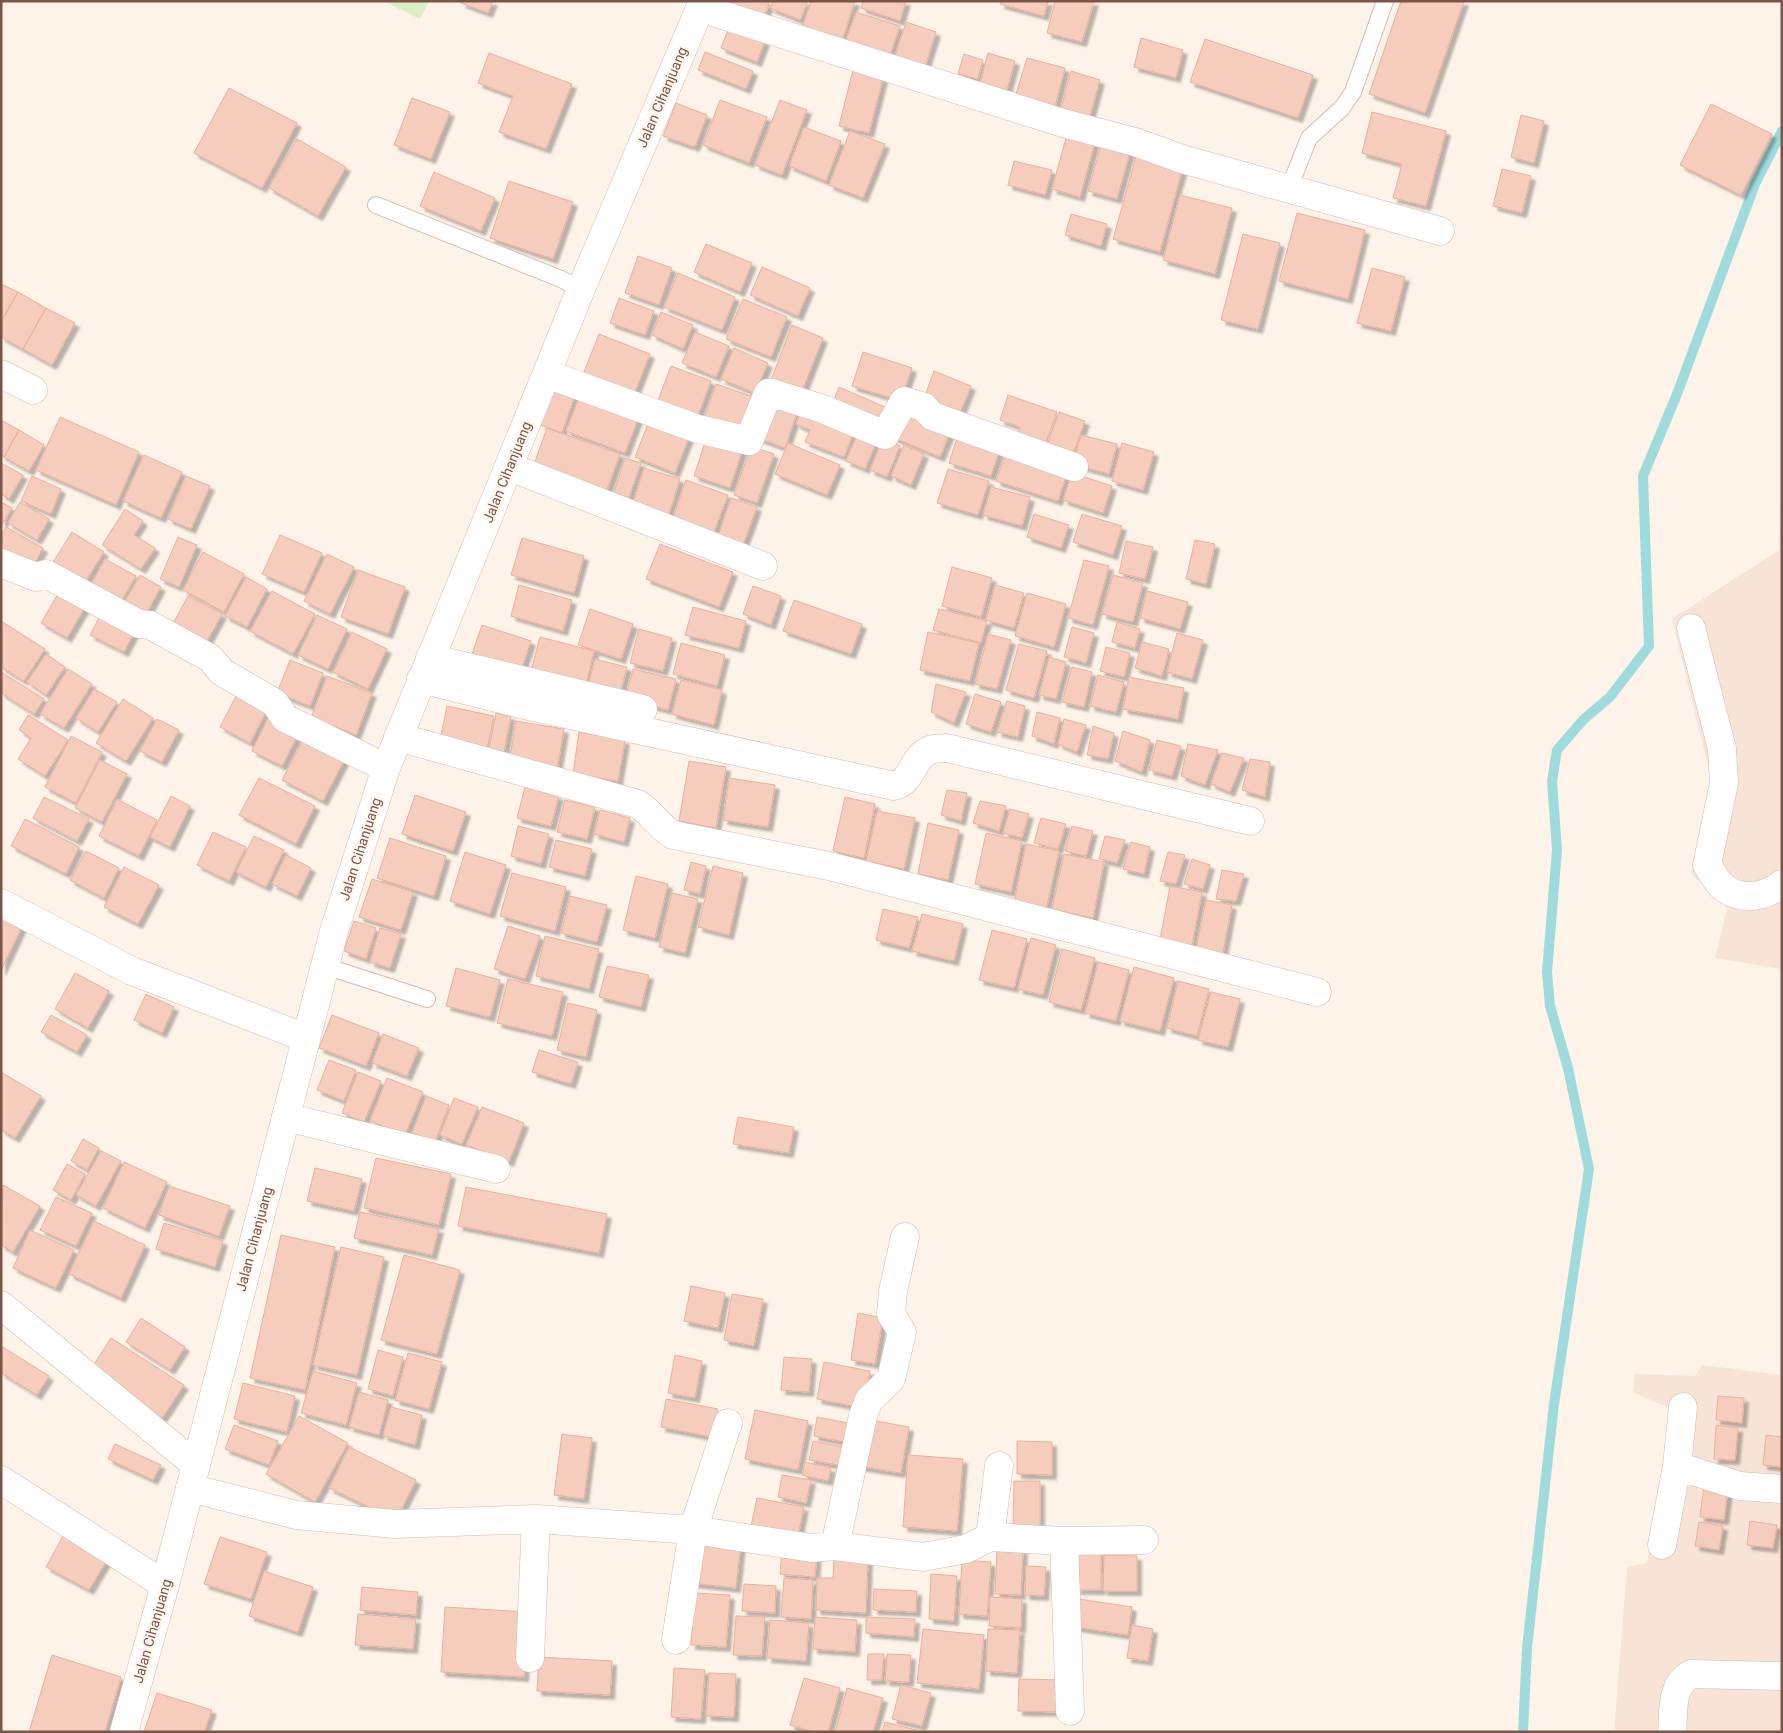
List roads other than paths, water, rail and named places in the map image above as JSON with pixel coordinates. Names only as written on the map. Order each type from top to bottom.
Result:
[{"type":"street","points":[[701,5],[1063,123],[1440,231]]},
{"type":"street","name":"Jalan Cihanjuang","points":[[124,1732],[165,1585],[325,966],[386,768],[581,289],[701,5]]},
{"type":"street","points":[[1,374],[33,390]]},
{"type":"street","points":[[547,374],[698,429],[749,441],[768,394],[772,393],[823,409],[885,435],[904,401],[924,407],[932,416],[941,420],[1074,467]]},
{"type":"street","points":[[510,467],[763,566]]},
{"type":"street","points":[[1,563],[36,577],[46,574],[139,624],[150,625],[210,658],[222,672],[275,703],[285,718],[386,768]]},
{"type":"street","points":[[1691,628],[1722,749],[1724,783],[1707,865],[1722,887],[1744,897],[1769,893],[1782,884]]},
{"type":"street","points":[[426,669],[643,710]]},
{"type":"street","points":[[426,669],[525,705],[894,786],[902,784],[906,780],[922,754],[931,749],[947,748],[1250,821]]},
{"type":"street","points":[[398,737],[638,804],[647,810],[662,828],[673,835],[829,866],[1317,992]]},
{"type":"street","points":[[1,903],[132,971],[306,1038]]},
{"type":"street","points":[[286,1117],[496,1169]]},
{"type":"street","points":[[835,1546],[863,1416],[869,1400],[891,1379],[902,1332],[892,1314],[893,1291],[905,1237]]},
{"type":"street","points":[[1,1305],[193,1476],[305,1516],[396,1524],[536,1519],[693,1530],[812,1548],[835,1546],[923,1557],[966,1550],[990,1538],[1064,1541],[1144,1540]]},
{"type":"street","points":[[1662,1545],[1677,1466],[1683,1407]]},
{"type":"street","points":[[676,1640],[693,1530],[728,1423]]},
{"type":"street","points":[[990,1538],[999,1466]]},
{"type":"street","points":[[1677,1466],[1740,1486],[1782,1490]]},
{"type":"street","points":[[1,1480],[165,1585]]},
{"type":"street","points":[[530,1658],[536,1519]]},
{"type":"street","points":[[1064,1541],[1070,1711]]},
{"type":"street","points":[[1672,1732],[1675,1696],[1681,1680],[1691,1674],[1782,1676]]},
{"type":"lane","points":[[1289,188],[1309,138],[1342,108],[1353,92],[1385,1]]},
{"type":"lane","points":[[376,206],[561,279],[581,289]]},
{"type":"lane","points":[[325,966],[426,999]]},
{"type":"waterway","points":[[1523,1732],[1527,1648],[1554,1404],[1589,1169],[1568,1068],[1550,1006],[1547,972],[1557,850],[1552,781],[1557,750],[1584,719],[1610,697],[1649,646],[1643,476],[1677,394],[1755,184],[1782,131]]}]
